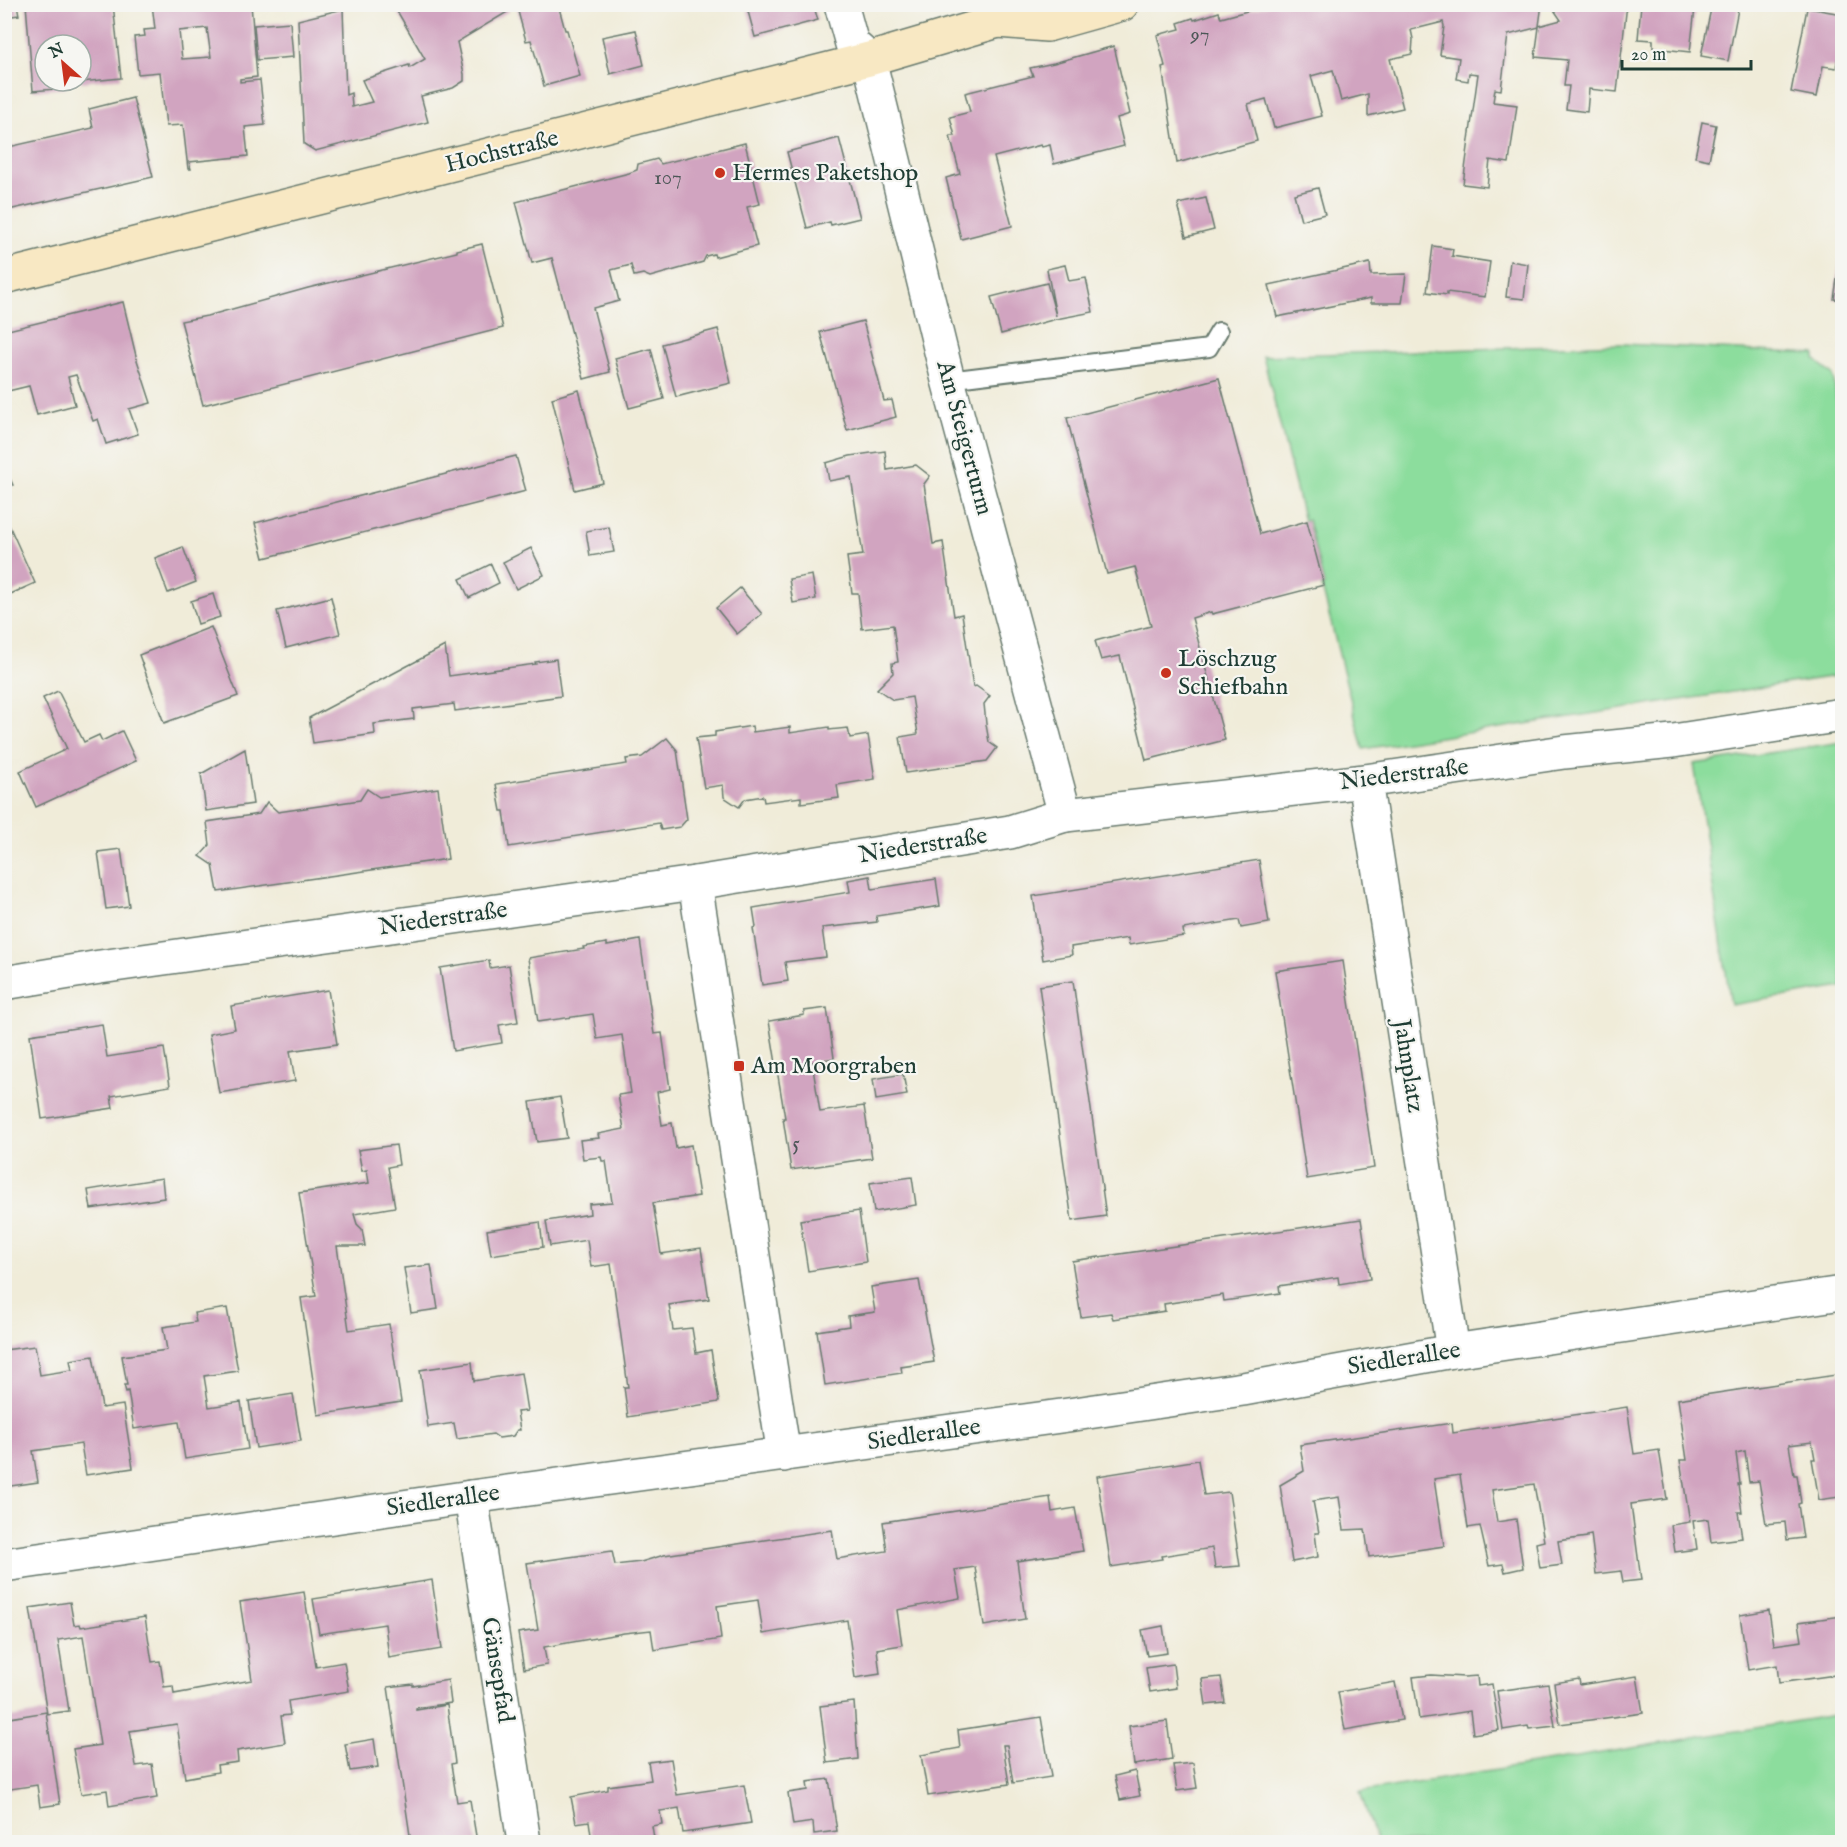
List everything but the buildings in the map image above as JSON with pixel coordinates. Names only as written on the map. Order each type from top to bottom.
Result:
[{"type":"street","points":[[841,4],[852,44],[869,59]]},
{"type":"street","name":"Hochstraße","points":[[4,277],[869,59],[1011,13],[1047,25],[1122,4]]},
{"type":"street","name":"Am Steigerturm","points":[[869,59],[948,380],[1065,815]]},
{"type":"street","name":"Niederstraße","points":[[4,983],[100,967],[695,883],[1010,832],[1065,815],[1365,781],[1564,752],[1673,741],[1842,715]]},
{"type":"street","name":"Jahnplatz","points":[[1365,781],[1453,1351]]},
{"type":"street","points":[[695,883],[784,1455]]},
{"type":"street","name":"Siedlerallee","points":[[4,1565],[1243,1389],[1453,1351],[1842,1293]]},
{"type":"street","name":"Gänsepfad","points":[[471,1497],[524,1842]]},
{"type":"lane","points":[[948,380],[1209,348],[1219,331]]},
{"type":"green space","points":[[1623,344],[1815,354],[1815,360],[1833,375],[1842,437],[1842,675],[1363,749],[1322,587],[1324,585],[1308,520],[1304,521],[1263,356]]},
{"type":"green space","points":[[1842,742],[1842,987],[1731,1005],[1694,764]]},
{"type":"green space","points":[[1842,1714],[1842,1842],[1377,1842],[1360,1792]]},
{"type":"place","name":"Hermes Paketshop","points":[[720,173]]},
{"type":"place","name":"Löschzug Schiefbahn","points":[[1166,673]]},
{"type":"place","name":"Am Moorgraben","points":[[739,1066]]}]
